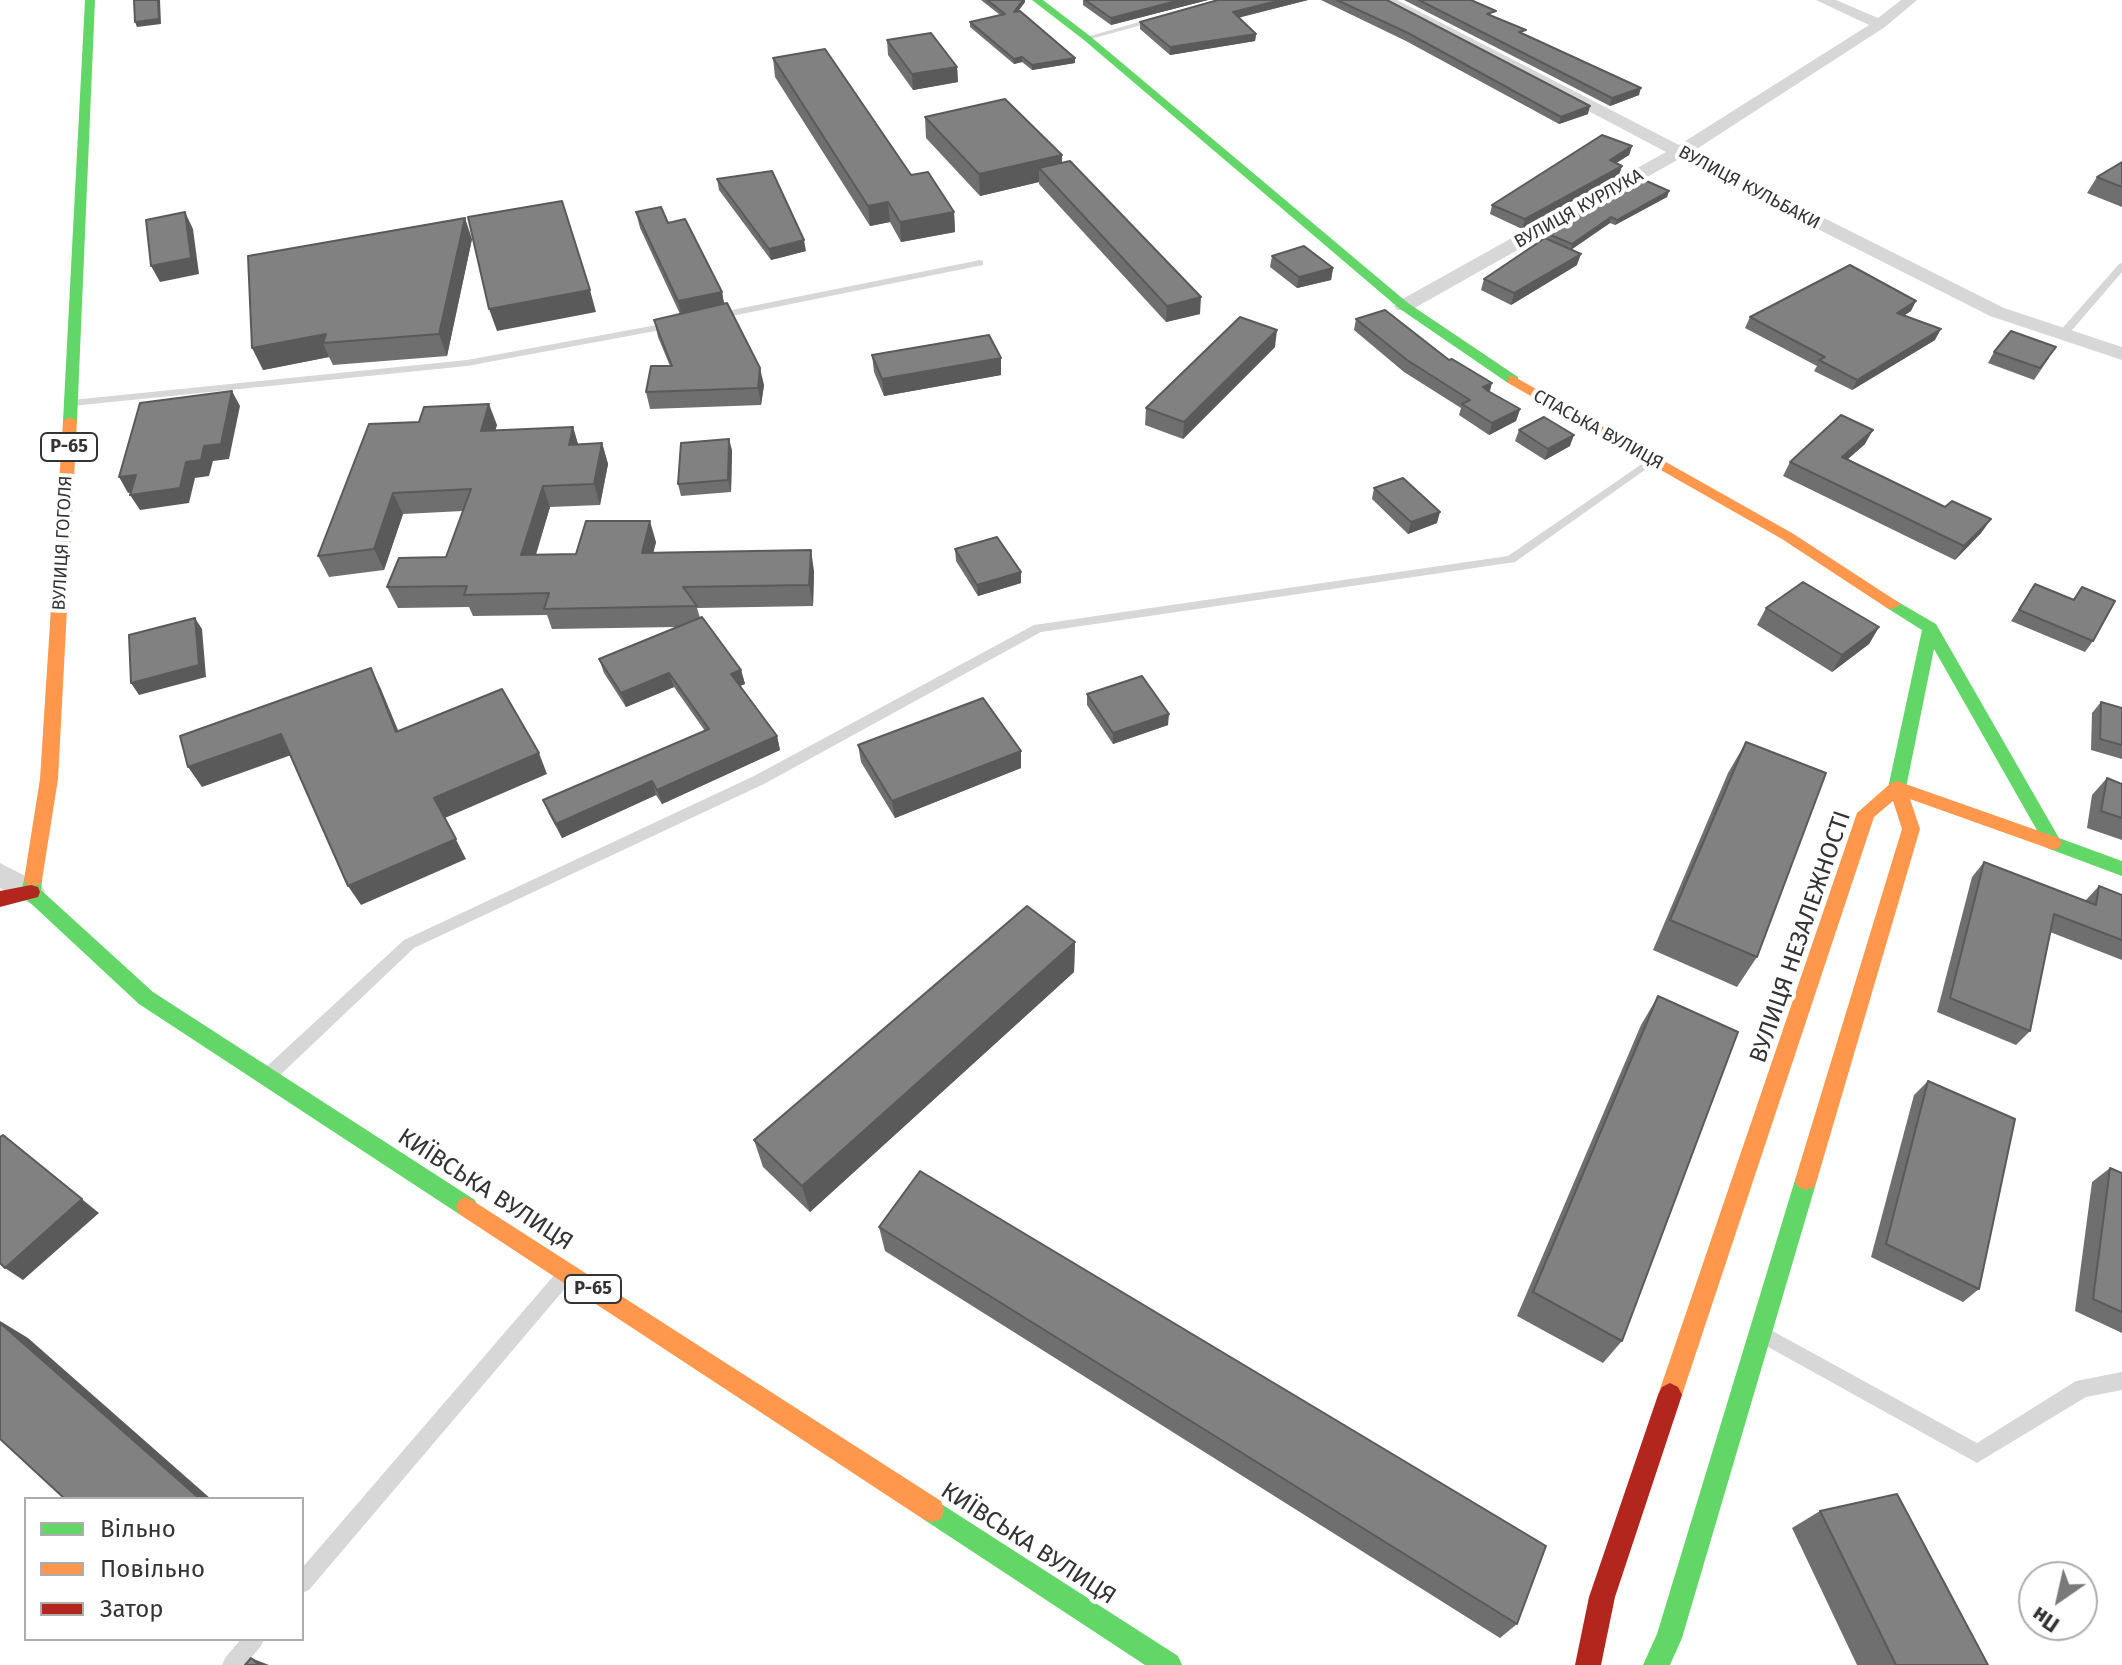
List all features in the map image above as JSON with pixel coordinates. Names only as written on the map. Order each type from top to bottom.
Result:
[{"type":"street","name":"ВУЛИЦЯ ГОГОЛЯ","points":[[31,892],[49,779],[72,403],[90,0]]},
{"type":"street","name":"СПАСЬКА ВУЛИЦЯ","points":[[1037,0],[1087,38],[1404,306],[1532,393],[1787,536],[1930,628],[2053,843]]},
{"type":"street","name":"ВУЛИЦЯ КУЛЬБАКИ","points":[[1386,0],[1822,226],[1983,305],[2122,354]]},
{"type":"street","points":[[1823,0],[1880,24]]},
{"type":"street","name":"ВУЛИЦЯ КУРЛУКА","points":[[1404,306],[1681,151],[1880,24],[1910,0]]},
{"type":"street","points":[[1656,1665],[1669,1638],[1911,829],[1897,788],[1930,628]]},
{"type":"street","points":[[1897,788],[2122,869]]},
{"type":"street","name":"ВУЛИЦЯ НЕЗАЛЕЖНОСТІ","points":[[1588,1665],[1602,1597],[1866,813],[1897,788]]},
{"type":"street","points":[[0,874],[31,892]]},
{"type":"street","points":[[0,899],[31,892]]},
{"type":"street","name":"КИЇВСЬКА ВУЛИЦЯ","points":[[31,892],[146,998],[1169,1665]]},
{"type":"lane","points":[[1087,38],[1172,15]]},
{"type":"lane","points":[[699,320],[980,263]]},
{"type":"lane","points":[[2063,334],[2122,266]]},
{"type":"lane","points":[[72,403],[467,363],[684,323]]},
{"type":"lane","points":[[267,1077],[409,944],[759,780],[1038,628],[1511,559],[1652,460]]},
{"type":"lane","points":[[304,1581],[567,1272]]},
{"type":"lane","points":[[1760,1333],[1977,1454],[2083,1388],[2122,1381]]},
{"type":"lane","points":[[232,1665],[252,1641]]},
{"type":"building","points":[[134,0],[158,0],[159,19],[135,22]]},
{"type":"building","points":[[987,0],[1023,0],[1014,12],[1020,11],[1075,58],[1032,65],[1022,57],[1014,59],[970,22],[1005,14]]},
{"type":"building","points":[[1085,0],[1180,0],[1111,18]]},
{"type":"building","points":[[1218,0],[1281,0],[1233,12],[1256,34],[1170,47],[1140,22]]},
{"type":"building","points":[[1337,0],[1387,0],[1590,106],[1561,117],[1408,33]]},
{"type":"building","points":[[1419,0],[1471,0],[1496,11],[1487,14],[1526,30],[1519,32],[1641,88],[1612,98]]},
{"type":"building","points":[[931,33],[957,67],[912,74],[887,40]]},
{"type":"building","points":[[825,49],[911,175],[928,172],[954,212],[900,222],[888,202],[868,206],[773,58]]},
{"type":"building","points":[[1005,99],[1062,155],[979,174],[925,117]]},
{"type":"building","points":[[1602,135],[1632,146],[1610,160],[1622,166],[1525,219],[1492,205]]},
{"type":"building","points":[[1070,161],[1201,297],[1167,306],[1039,168]]},
{"type":"building","points":[[2122,162],[2122,187],[2097,177]]},
{"type":"building","points":[[772,171],[804,240],[769,249],[717,179]]},
{"type":"building","points":[[1642,179],[1669,191],[1617,220],[1611,217],[1572,244],[1546,233]]},
{"type":"building","points":[[562,201],[590,290],[489,309],[468,217]]},
{"type":"building","points":[[661,207],[668,223],[685,219],[722,292],[678,301],[636,212]]},
{"type":"building","points":[[185,212],[191,258],[151,266],[146,220]]},
{"type":"building","points":[[465,218],[439,334],[323,343],[326,334],[252,348],[248,256]]},
{"type":"building","points":[[1545,238],[1581,254],[1514,293],[1484,279]]},
{"type":"building","points":[[1304,246],[1333,268],[1299,277],[1272,256]]},
{"type":"building","points":[[1850,265],[1916,301],[1897,313],[1941,329],[1857,380],[1819,360],[1825,357],[1750,317]]},
{"type":"building","points":[[727,303],[760,368],[758,388],[646,392],[651,366],[672,366],[654,320]]},
{"type":"building","points":[[1385,310],[1449,360],[1492,383],[1483,387],[1488,391],[1520,409],[1492,423],[1462,404],[1470,400],[1407,360],[1356,319]]},
{"type":"building","points":[[1240,317],[1277,330],[1184,422],[1146,408]]},
{"type":"building","points":[[2011,331],[2056,347],[2040,368],[1994,352]]},
{"type":"building","points":[[989,335],[1001,358],[882,379],[872,355]]},
{"type":"building","points":[[232,391],[221,444],[204,446],[201,460],[186,462],[180,488],[130,495],[136,475],[119,477],[140,403]]},
{"type":"building","points":[[489,404],[481,431],[573,427],[569,445],[602,443],[594,484],[543,486],[521,555],[576,554],[586,521],[650,521],[642,553],[811,550],[809,585],[683,587],[697,606],[544,609],[549,593],[464,595],[467,586],[387,587],[399,558],[446,557],[471,489],[393,493],[374,549],[318,556],[369,424],[419,422],[424,407]]},
{"type":"building","points":[[1841,415],[1873,430],[1842,457],[1945,507],[1952,501],[1991,519],[1964,546],[1790,462]]},
{"type":"building","points":[[1544,417],[1574,435],[1548,449],[1519,430]]},
{"type":"building","points":[[729,439],[728,480],[678,484],[681,443]]},
{"type":"building","points":[[1403,478],[1440,512],[1411,522],[1374,488]]},
{"type":"building","points":[[997,537],[1021,572],[977,585],[955,549]]},
{"type":"building","points":[[1803,582],[1879,627],[1842,655],[1766,608]]},
{"type":"building","points":[[2035,584],[2074,600],[2082,587],[2115,601],[2093,641],[2019,610]]},
{"type":"building","points":[[702,617],[741,670],[731,674],[777,736],[657,790],[652,781],[556,824],[543,800],[709,729],[669,673],[621,693],[599,659]]},
{"type":"building","points":[[195,618],[199,665],[131,683],[129,635]]},
{"type":"building","points":[[371,668],[396,732],[502,689],[539,753],[434,798],[456,839],[348,886],[281,734],[188,767],[180,736]]},
{"type":"building","points":[[1142,676],[1169,714],[1113,733],[1087,694]]},
{"type":"building","points":[[983,698],[1021,751],[892,801],[858,745]]},
{"type":"building","points":[[2101,702],[2122,708],[2122,745],[2100,739]]},
{"type":"building","points":[[1746,742],[1826,773],[1757,957],[1670,920]]},
{"type":"building","points":[[2107,778],[2122,784],[2122,818],[2101,811]]},
{"type":"building","points":[[1984,862],[2096,905],[2099,886],[2122,895],[2122,940],[2054,914],[2030,1031],[1950,998]]},
{"type":"building","points":[[1027,906],[1075,942],[802,1186],[754,1140]]},
{"type":"building","points":[[1658,996],[1738,1032],[1622,1341],[1533,1292]]},
{"type":"building","points":[[1928,1081],[2015,1119],[1979,1289],[1886,1244]]},
{"type":"building","points":[[3,1135],[82,1199],[5,1268],[0,1263],[0,1137]]},
{"type":"building","points":[[2110,1168],[2122,1173],[2122,1312],[2093,1299]]},
{"type":"building","points":[[920,1171],[1546,1546],[1517,1624],[879,1227]]},
{"type":"building","points":[[0,1323],[198,1497],[63,1497],[0,1439]]},
{"type":"building","points":[[1897,1494],[1988,1665],[1896,1665],[1820,1511]]},
{"type":"building","points":[[251,1658],[259,1665],[245,1665]]},
{"type":"traffic: fast","points":[[70,421],[90,0]]},
{"type":"traffic: fast","points":[[1037,0],[1087,38],[1404,306],[1513,380]]},
{"type":"traffic: fast","points":[[1893,604],[1930,628],[2053,843],[2122,869]]},
{"type":"traffic: fast","points":[[1897,788],[1930,628]]},
{"type":"traffic: fast","points":[[33,880],[31,892],[146,998],[467,1207]]},
{"type":"traffic: fast","points":[[1656,1665],[1669,1638],[1806,1180]]},
{"type":"traffic: fast","points":[[932,1510],[1169,1665]]},
{"type":"traffic: slow","points":[[1513,380],[1787,536],[1893,604]]},
{"type":"traffic: slow","points":[[33,880],[49,779],[70,421]]},
{"type":"traffic: slow","points":[[1897,788],[2053,843]]},
{"type":"traffic: slow","points":[[1670,1395],[1866,813],[1897,788]]},
{"type":"traffic: slow","points":[[1806,1180],[1911,829],[1897,788]]},
{"type":"traffic: slow","points":[[467,1207],[932,1510]]},
{"type":"traffic: jam","points":[[0,899],[31,892]]},
{"type":"traffic: jam","points":[[1588,1665],[1602,1597],[1670,1395]]}]
